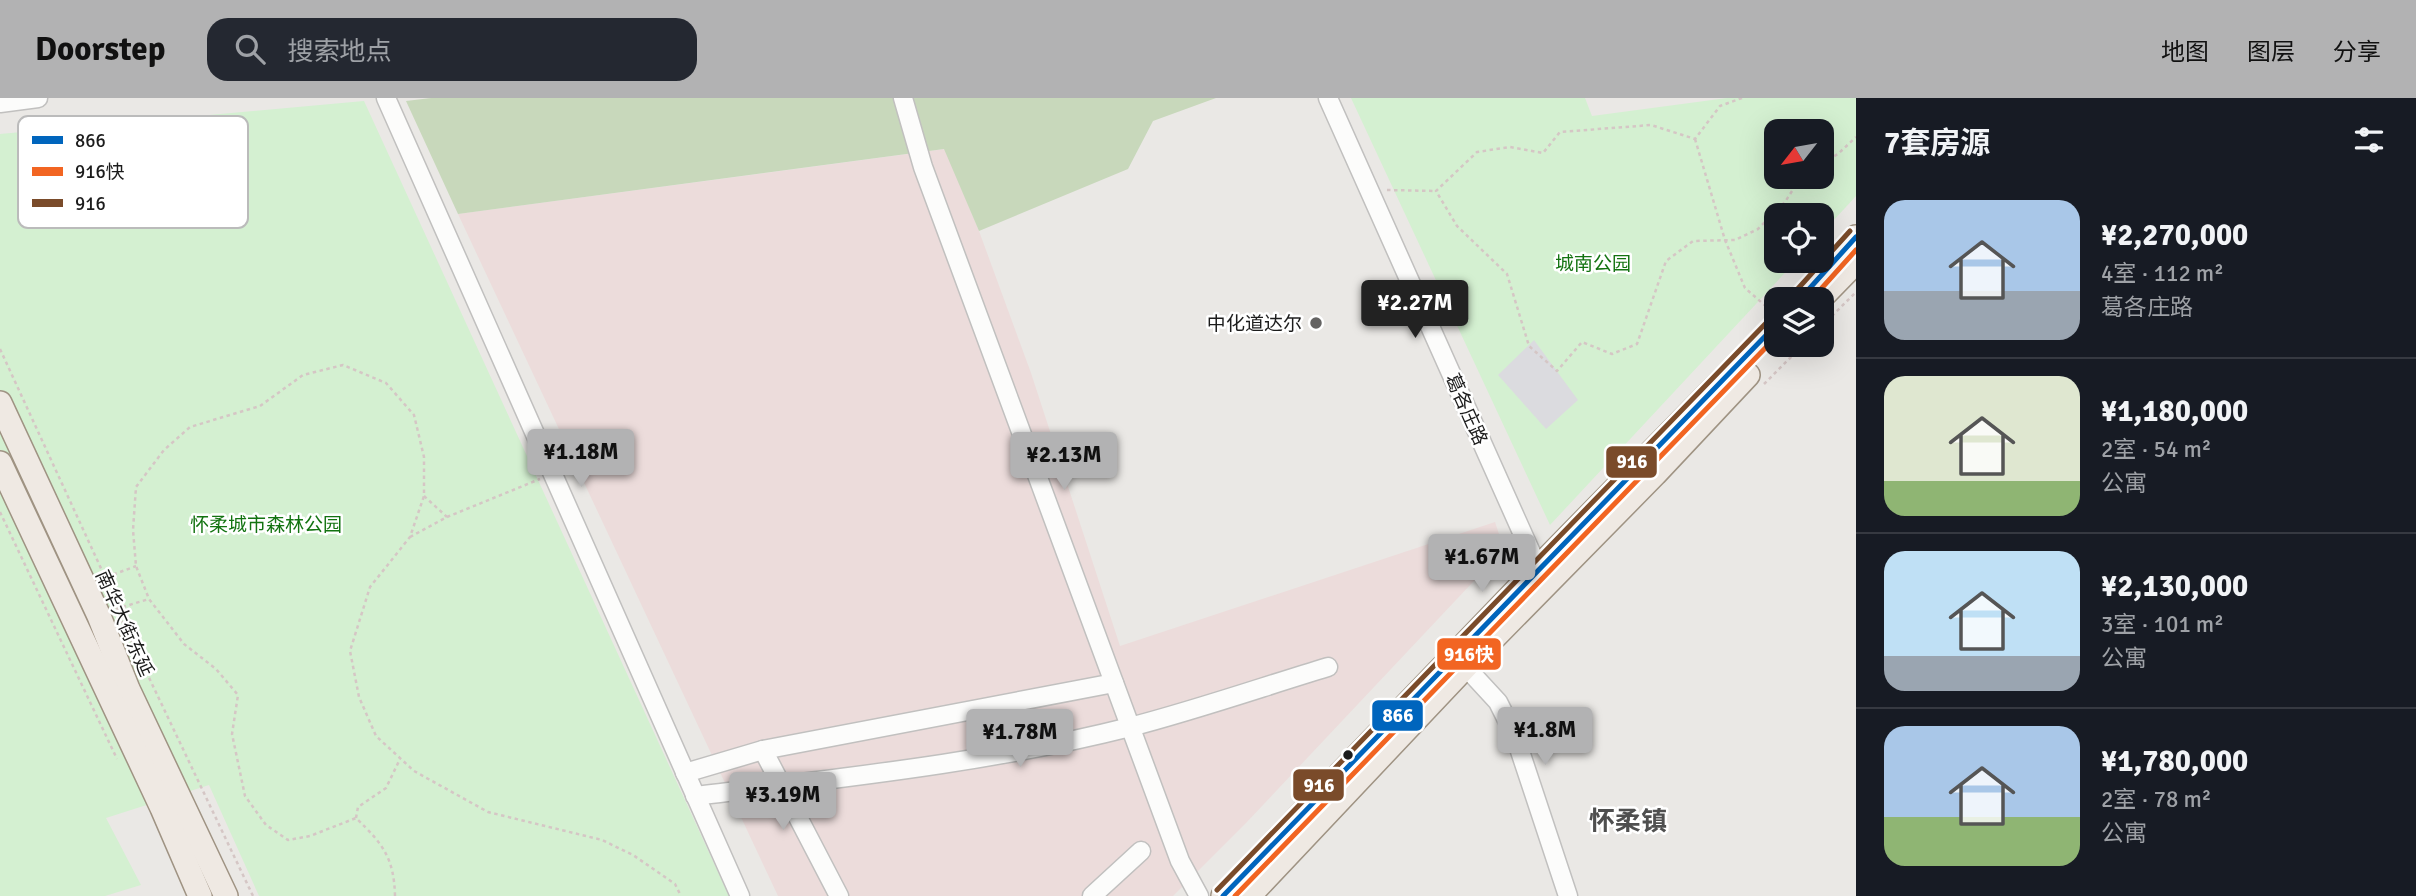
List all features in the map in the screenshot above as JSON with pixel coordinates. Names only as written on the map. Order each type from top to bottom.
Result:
[{"type":"main road","points":[[1811,287],[1856,237]]},
{"type":"main road","points":[[1832,287],[1856,262]]},
{"type":"main road","points":[[1223,896],[1764,337]]},
{"type":"main road","points":[[1249,896],[1468,664],[1766,357]]},
{"type":"main road","name":"南华大街东延","points":[[0,403],[99,616],[128,689],[226,896]]},
{"type":"main road","points":[[0,463],[157,795],[200,896]]},
{"type":"street","points":[[0,103],[38,98]]},
{"type":"street","points":[[386,98],[740,896]]},
{"type":"street","points":[[903,98],[923,167],[1180,861],[1199,896]]},
{"type":"street","name":"葛各庄路","points":[[1328,98],[1538,568]]},
{"type":"street","points":[[1468,664],[1474,676],[1497,702],[1515,736],[1568,896]]},
{"type":"street","points":[[695,796],[1032,748],[1130,726],[1328,667]]},
{"type":"street","points":[[685,773],[763,750],[1114,683]]},
{"type":"street","points":[[763,750],[839,896]]},
{"type":"street","points":[[1093,896],[1141,851]]},
{"type":"path","points":[[1695,139],[1720,106],[1742,98]]},
{"type":"path","points":[[1371,192],[1393,189],[1436,191],[1477,152],[1510,147],[1543,153],[1560,132],[1651,125],[1695,139]]},
{"type":"path","points":[[1834,156],[1856,137]]},
{"type":"path","points":[[1695,139],[1725,240],[1745,288],[1764,305]]},
{"type":"path","points":[[1436,191],[1457,226],[1507,274],[1529,346],[1557,371],[1582,342],[1612,354],[1637,344],[1666,261],[1693,241],[1735,240],[1758,229],[1786,202],[1794,189]]},
{"type":"path","points":[[1834,314],[1856,292]]},
{"type":"path","name":"南华大街东延","points":[[0,349],[106,578],[116,609],[149,599]]},
{"type":"path","points":[[356,818],[310,836],[288,840],[267,825],[245,796],[232,734],[238,695],[216,669],[184,644],[149,599],[136,566],[134,530],[136,487],[164,450],[190,428],[260,406],[303,375],[343,365],[386,383],[414,415],[424,457],[424,496],[410,537],[370,587],[350,651],[359,697],[376,736],[414,771],[488,812],[602,840],[633,855],[675,884],[681,896]]},
{"type":"path","points":[[410,537],[447,517],[537,480],[554,476]]},
{"type":"path","points":[[424,496],[447,517]]},
{"type":"path","points":[[0,512],[120,765]]},
{"type":"path","points":[[106,578],[136,566]]},
{"type":"path","name":"南华大街东延","points":[[122,621],[253,896]]},
{"type":"path","points":[[356,818],[358,807],[386,788],[400,758]]},
{"type":"path","points":[[356,818],[381,842],[394,871],[395,896]]},
{"type":"shaded area","points":[[945,149],[979,231],[1031,373],[1120,646],[1495,522],[1504,549],[1246,823],[1173,896],[778,896],[458,214]]},
{"type":"shaded area","points":[[1534,340],[1578,400],[1546,429],[1498,375]]},
{"type":"green space","points":[[431,98],[1216,98],[1153,121],[1128,169],[979,231],[944,149],[458,214],[406,101]]},
{"type":"green space","name":"城南公园","points":[[1351,98],[1585,98],[1592,116],[1727,98],[1856,98],[1856,196],[1834,220],[1834,203],[1764,203],[1764,273],[1785,273],[1772,287],[1764,287],[1764,295],[1550,525]]},
{"type":"green space","name":"怀柔城市森林公园","points":[[364,101],[729,896],[259,896],[209,785],[106,818],[141,885],[105,896],[0,896],[0,134],[18,132],[18,228],[248,228],[248,116],[199,116]]},
{"type":"transit line","name":"916","points":[[1799,287],[1850,231]]},
{"type":"transit line","name":"866","points":[[1811,287],[1856,237]]},
{"type":"transit line","name":"916快","points":[[1823,287],[1856,250]]},
{"type":"transit line","name":"916","points":[[1217,890],[1764,325]]},
{"type":"transit line","name":"866","points":[[1223,896],[1764,337]]},
{"type":"transit line","name":"916快","points":[[1235,896],[1764,349]]},
{"type":"place","name":"中化道达尔","points":[[1316,323]]},
{"type":"district","name":"怀柔镇","points":[[1628,821]]}]
